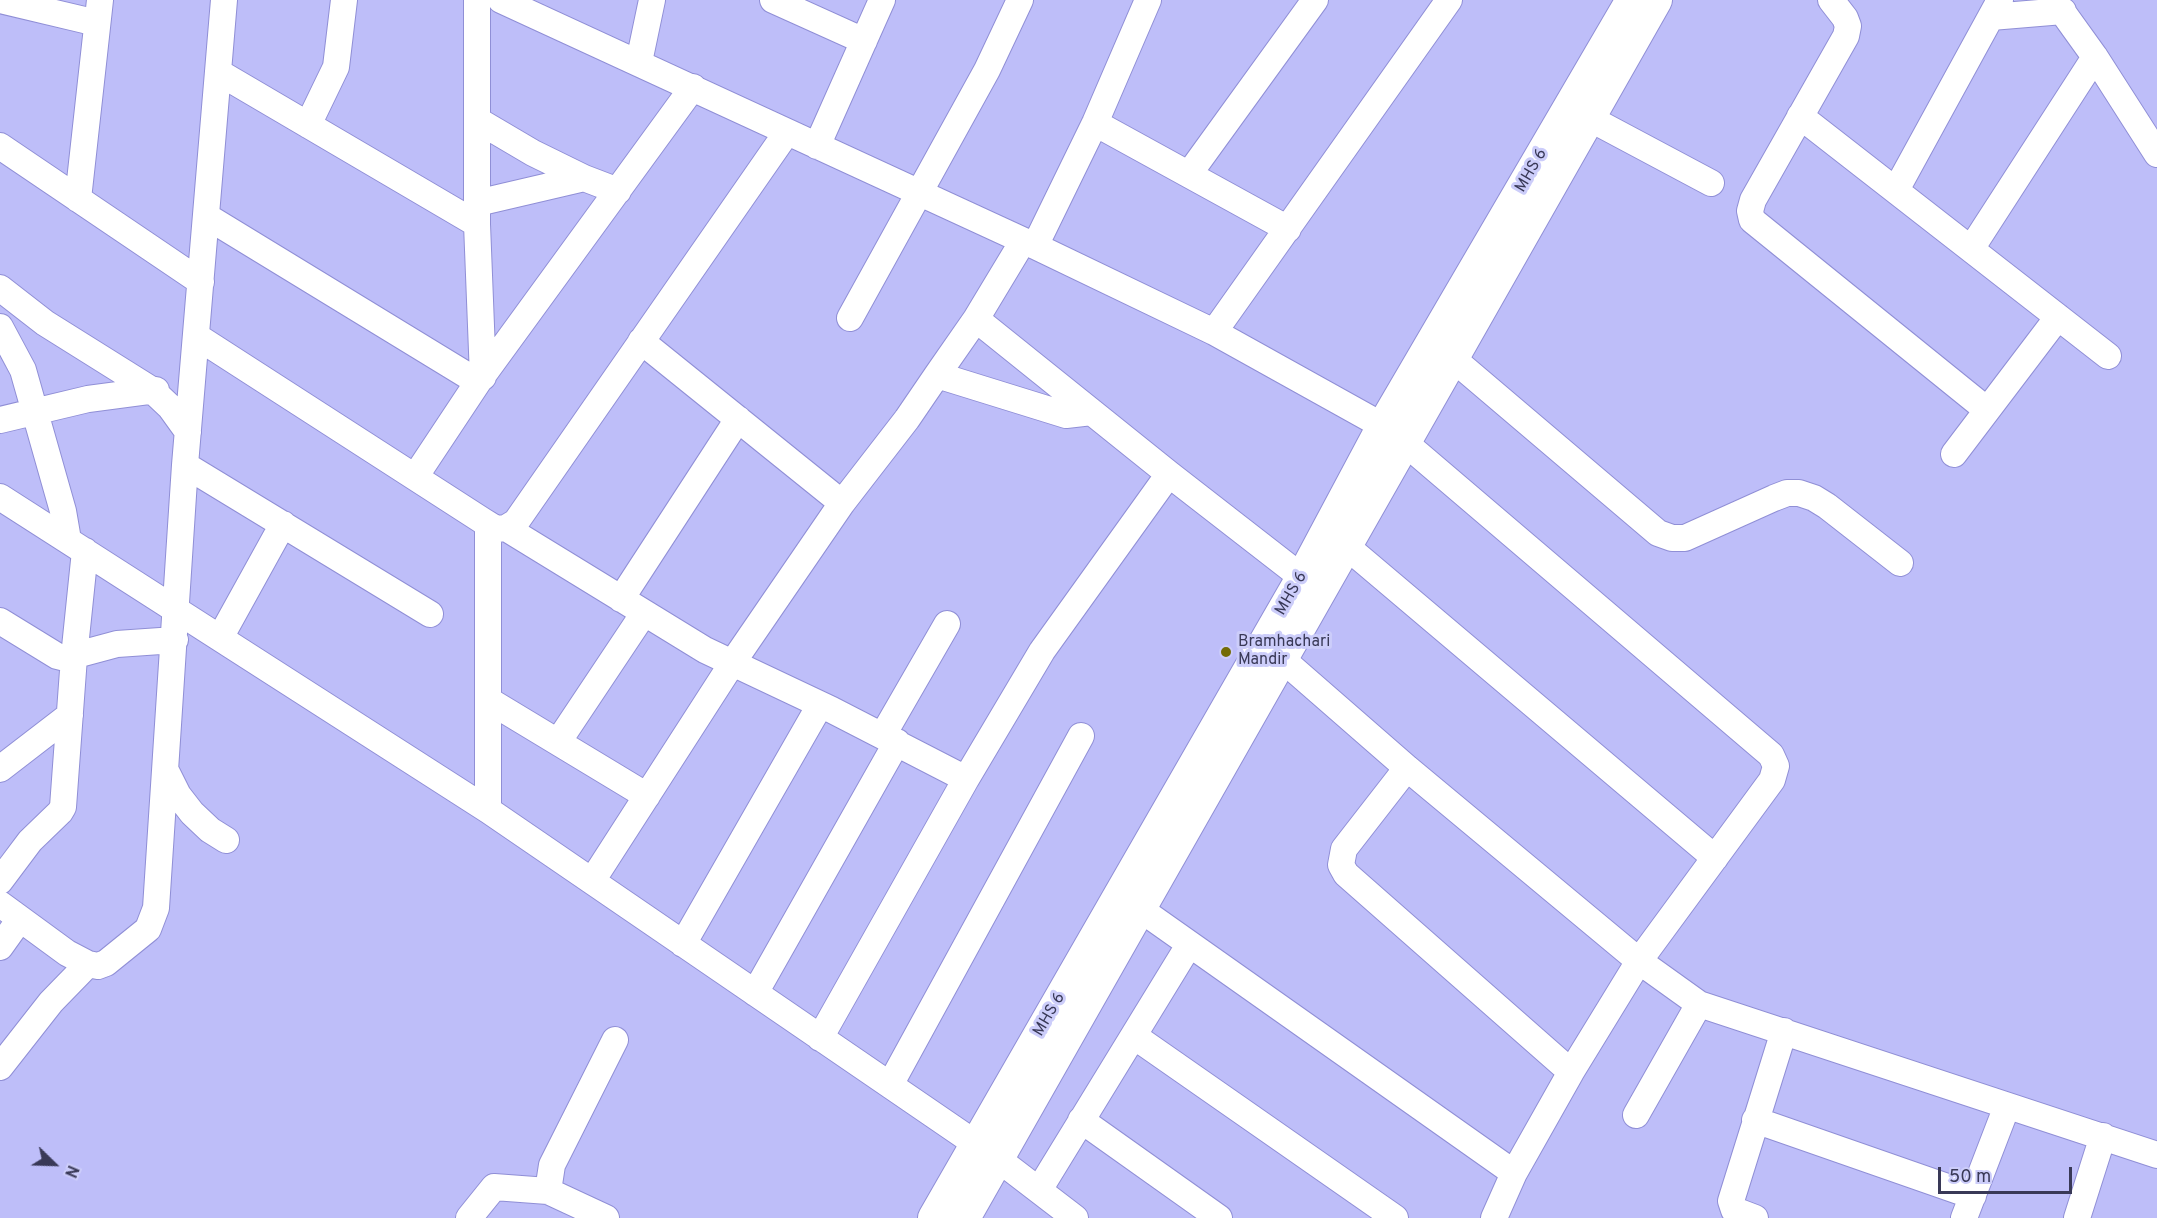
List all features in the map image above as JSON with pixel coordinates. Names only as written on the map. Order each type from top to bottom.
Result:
[{"type":"main road","name":"MHS 6","points":[[934,1218],[987,1152],[1311,584],[1632,0]]},
{"type":"main road","points":[[964,1218],[987,1152],[1140,909],[1282,659],[1311,584],[1346,546],[1394,434],[1452,358],[1656,0]]},
{"type":"street","points":[[0,0],[98,11],[78,199]]},
{"type":"street","points":[[0,947],[10,912],[67,953],[88,964],[98,966],[106,963],[148,929],[153,920],[159,887],[161,824],[185,465],[224,0]]},
{"type":"street","points":[[308,125],[336,67],[344,0]]},
{"type":"street","points":[[477,0],[477,214],[481,380]]},
{"type":"street","points":[[501,0],[1029,243],[1214,332],[1394,434],[1775,761],[1776,773],[1772,780],[1639,961],[1570,1072],[1514,1173],[1494,1218]]},
{"type":"street","points":[[639,62],[652,0]]},
{"type":"street","points":[[773,0],[864,41]]},
{"type":"street","points":[[817,147],[882,0]]},
{"type":"street","points":[[850,318],[987,70],[1020,0]]},
{"type":"street","points":[[592,881],[733,662],[842,503],[907,419],[1029,243],[1095,123],[1148,0]]},
{"type":"street","points":[[1189,174],[1315,0]]},
{"type":"street","points":[[1214,332],[1449,0]]},
{"type":"street","points":[[1830,0],[1845,18],[1848,26],[1846,36],[1753,200],[1750,211],[1752,220],[1987,410]]},
{"type":"street","points":[[1896,190],[1995,8],[2058,6],[2095,57],[2157,154]]},
{"type":"street","points":[[1971,249],[2095,57]]},
{"type":"street","points":[[218,72],[308,125],[477,214],[584,178]]},
{"type":"street","points":[[415,477],[481,380],[693,87]]},
{"type":"street","points":[[1800,116],[2108,356]]},
{"type":"street","points":[[1589,118],[1711,183]]},
{"type":"street","points":[[477,120],[533,153],[584,178],[618,191]]},
{"type":"street","points":[[1095,123],[1288,229]]},
{"type":"street","points":[[497,526],[516,522],[787,132]]},
{"type":"street","points":[[0,146],[201,282]]},
{"type":"street","points":[[206,216],[481,380]]},
{"type":"street","points":[[0,288],[45,323],[152,390],[170,407],[188,432]]},
{"type":"street","points":[[481,318],[530,312]]},
{"type":"street","points":[[1954,454],[2058,317]]},
{"type":"street","points":[[976,319],[1169,474],[1311,584]]},
{"type":"street","points":[[0,327],[23,370],[63,511],[76,545],[74,657],[63,807],[30,842],[0,881]]},
{"type":"street","points":[[196,336],[415,477],[705,650],[890,739],[966,779]]},
{"type":"street","points":[[641,341],[842,503]]},
{"type":"street","points":[[1452,358],[1658,533],[1672,538],[1685,538],[1774,498],[1787,493],[1799,493],[1827,506],[1900,563]]},
{"type":"street","points":[[937,375],[1066,415],[1092,412]]},
{"type":"street","points":[[0,420],[88,399],[180,388],[192,383]]},
{"type":"street","points":[[621,598],[738,419]]},
{"type":"street","points":[[185,465],[430,614]]},
{"type":"street","points":[[820,1038],[966,779],[1042,651],[1169,474]]},
{"type":"street","points":[[0,497],[488,810],[987,1152],[1075,1218]]},
{"type":"street","points":[[220,638],[283,524]]},
{"type":"street","points":[[488,810],[488,700],[497,526]]},
{"type":"street","points":[[1346,546],[1715,858]]},
{"type":"street","points":[[558,742],[644,613]]},
{"type":"street","points":[[0,621],[57,656],[65,658],[117,644],[175,640]]},
{"type":"street","points":[[755,993],[890,739],[947,624]]},
{"type":"street","points":[[1282,659],[1407,768],[1639,961],[1699,1004],[2157,1155]]},
{"type":"street","points":[[488,700],[647,796]]},
{"type":"street","points":[[683,944],[820,705]]},
{"type":"street","points":[[0,769],[70,715]]},
{"type":"street","points":[[890,1085],[1081,736]]},
{"type":"street","points":[[1407,768],[1344,849],[1341,865],[1346,874],[1570,1072]]},
{"type":"street","points":[[166,771],[178,795],[192,813],[210,830],[226,840]]},
{"type":"street","points":[[1140,909],[1514,1173]]},
{"type":"street","points":[[1039,1190],[1189,945]]},
{"type":"street","points":[[0,1067],[51,1002],[88,964]]},
{"type":"street","points":[[1636,1115],[1699,1004]]},
{"type":"street","points":[[1755,1218],[1734,1210],[1731,1201],[1784,1031]]},
{"type":"street","points":[[1134,1036],[1395,1218]]},
{"type":"street","points":[[548,1191],[552,1165],[615,1040]]},
{"type":"street","points":[[1755,1120],[1969,1207],[2007,1106]]},
{"type":"street","points":[[1082,1120],[1219,1218]]},
{"type":"street","points":[[2077,1218],[2103,1136]]},
{"type":"street","points":[[469,1218],[494,1187],[548,1191],[606,1218]]},
{"type":"place","name":"Bramhachari Mandir","points":[[1226,652]]}]
